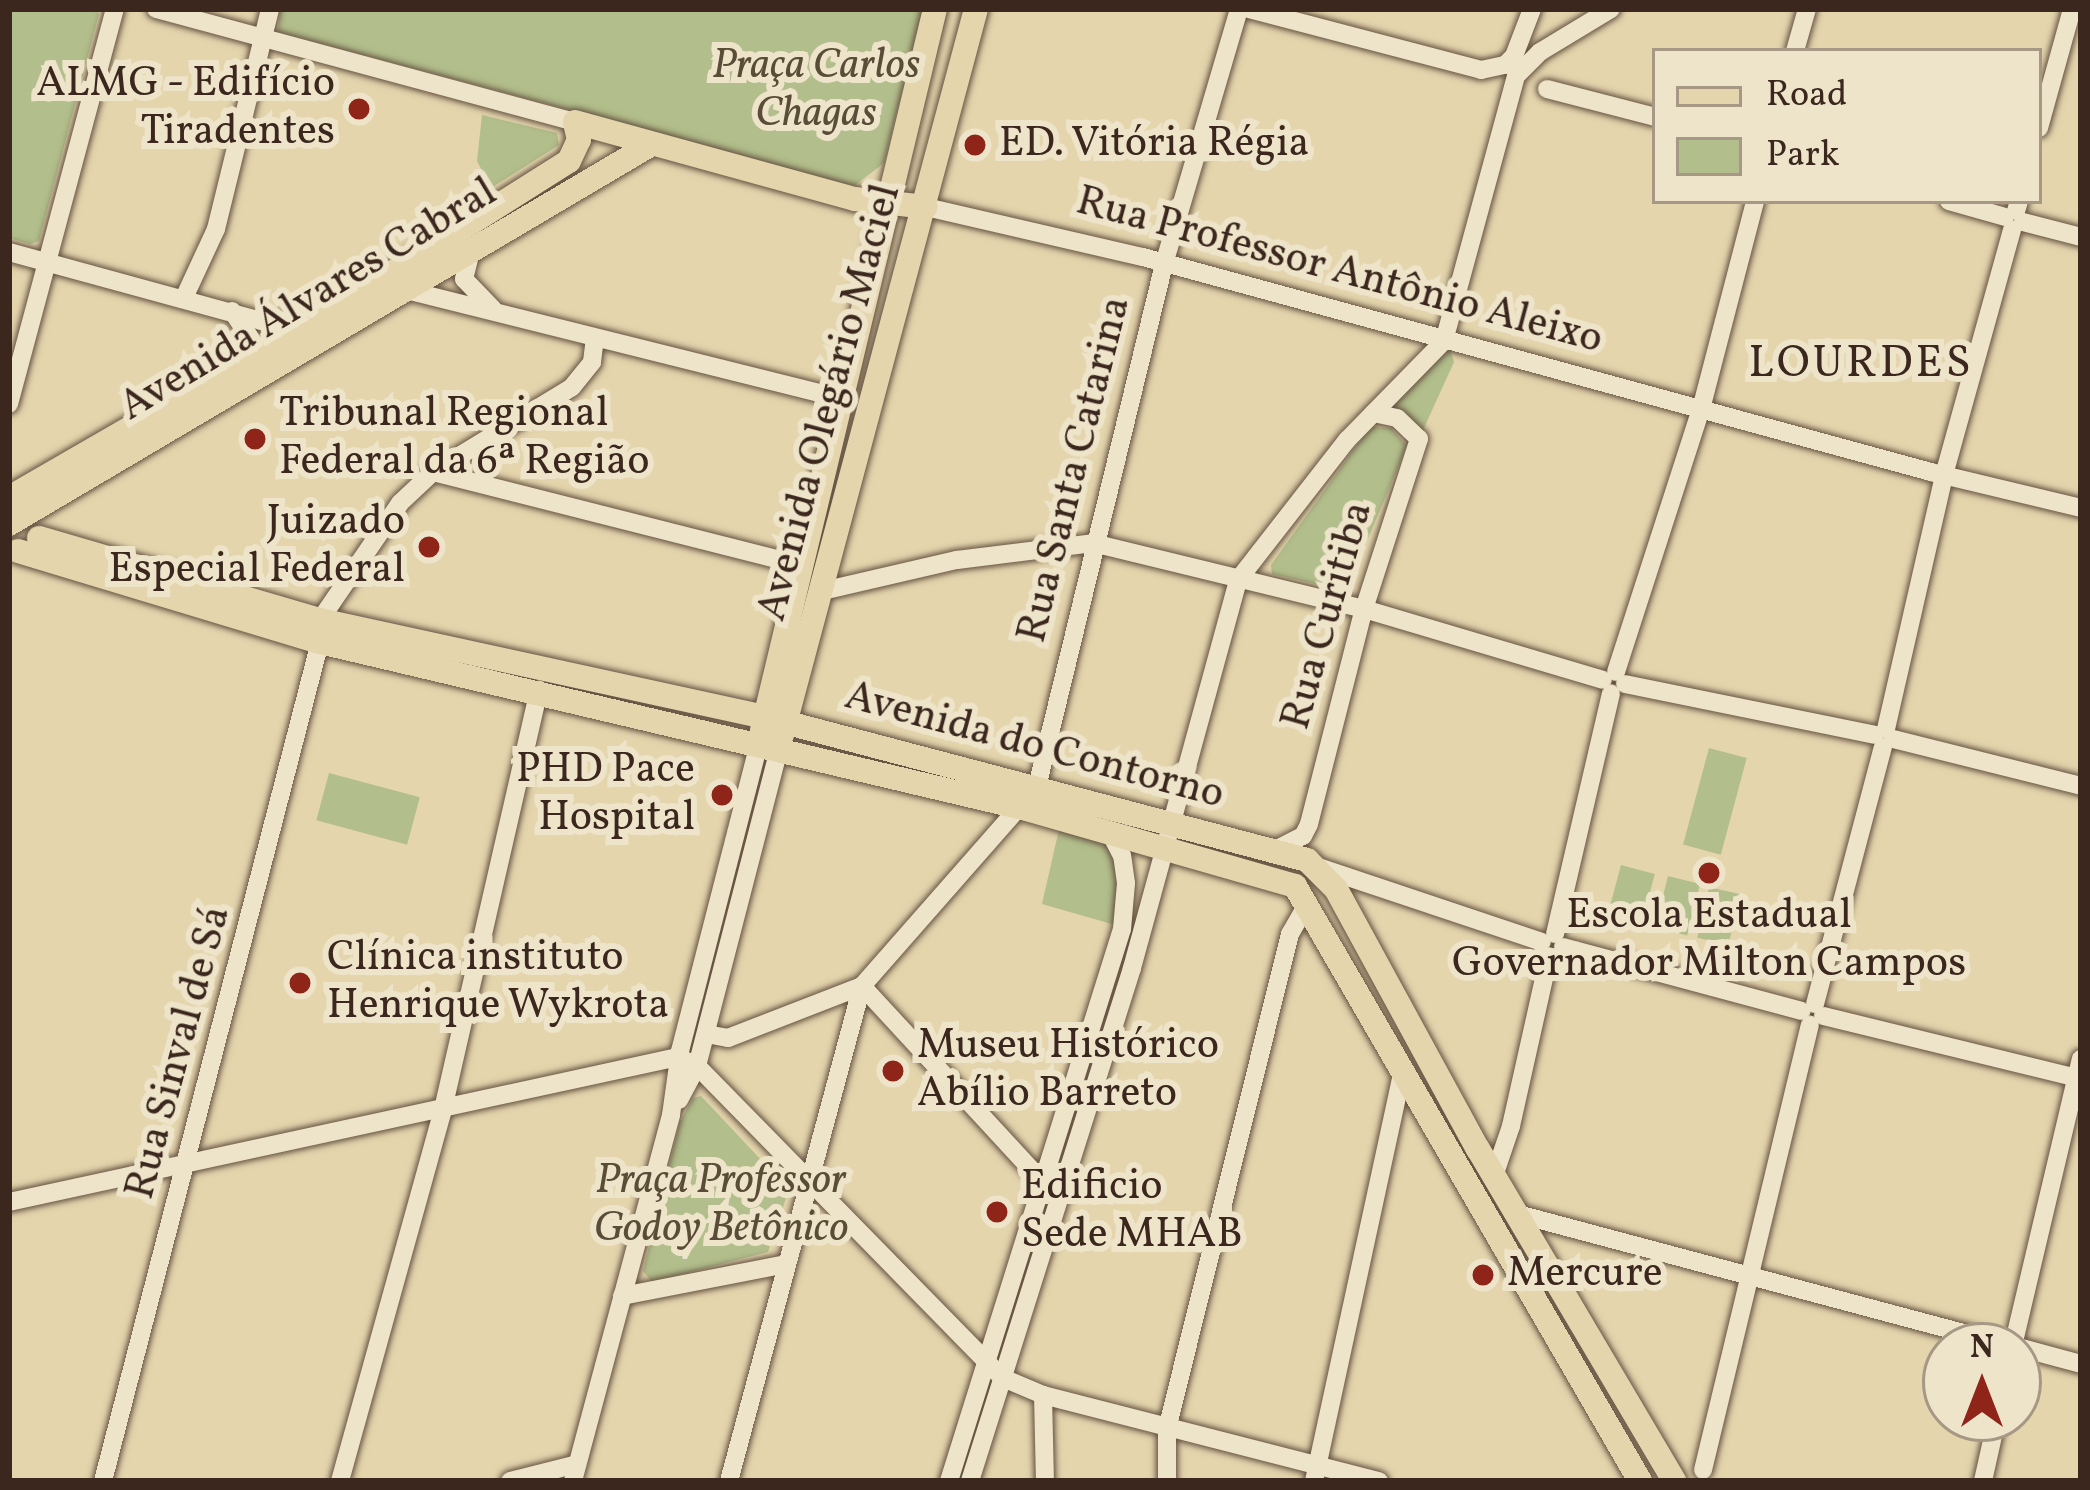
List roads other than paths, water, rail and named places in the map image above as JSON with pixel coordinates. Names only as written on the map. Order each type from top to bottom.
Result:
[{"type":"main road","name":"Avenida Olegário Maciel","points":[[769,746],[801,565],[935,9]]},
{"type":"main road","name":"Avenida Olegário Maciel","points":[[775,720],[818,592],[976,9]]},
{"type":"main road","name":"Rua Professor Antônio Aleixo","points":[[575,122],[890,204],[926,207]]},
{"type":"main road","name":"Avenida Álvares Cabral","points":[[9,498],[316,321],[569,160],[579,140],[575,122]]},
{"type":"main road","name":"Avenida Álvares Cabral","points":[[9,524],[472,246],[650,145]]},
{"type":"main road","points":[[161,436],[172,418],[232,381],[251,359]]},
{"type":"main road","points":[[840,398],[851,408],[854,453]]},
{"type":"main road","points":[[55,498],[58,519],[74,534],[230,581],[320,631]]},
{"type":"main road","points":[[22,552],[275,638],[320,631]]},
{"type":"main road","name":"Avenida do Contorno","points":[[22,552],[538,690],[769,746],[1030,798],[1109,831],[1277,849],[1313,865],[1336,889],[1514,1213],[1618,1379],[1674,1481]]},
{"type":"main road","name":"Avenida do Contorno","points":[[320,631],[775,720],[1030,798],[1170,834],[1285,880],[1308,903],[1640,1481]]},
{"type":"street","points":[[9,404],[115,9]]},
{"type":"street","points":[[156,9],[575,122]]},
{"type":"street","points":[[184,298],[216,229],[269,9]]},
{"type":"street","name":"Rua Santa Catarina","points":[[1030,798],[1165,264],[1239,9]]},
{"type":"street","points":[[1249,9],[1495,69],[1514,56],[1527,34],[1532,9]]},
{"type":"street","points":[[950,1481],[994,1372],[1170,834],[1238,580],[1375,413],[1444,341],[1516,76],[1540,52],[1611,9]]},
{"type":"street","points":[[1796,48],[1807,9]]},
{"type":"street","points":[[2042,117],[2072,9]]},
{"type":"street","points":[[1527,34],[1540,52]]},
{"type":"street","points":[[1547,89],[1652,116]]},
{"type":"street","points":[[1494,1176],[1511,1126],[1614,682],[1701,409],[1754,204]]},
{"type":"street","points":[[1962,204],[2081,237]]},
{"type":"street","name":"Rua Professor Antônio Aleixo","points":[[926,207],[1165,264],[1944,476],[2081,508]]},
{"type":"street","points":[[1703,1470],[1944,476],[2015,216]]},
{"type":"street","points":[[472,246],[464,279],[496,312]]},
{"type":"street","points":[[9,252],[261,321],[316,321]]},
{"type":"street","points":[[372,284],[840,398]]},
{"type":"street","points":[[232,311],[249,336],[251,359]]},
{"type":"street","points":[[320,631],[400,502],[433,472],[572,386],[592,362],[595,338]]},
{"type":"street","name":"Rua Curitiba","points":[[1277,849],[1303,836],[1309,824],[1364,609],[1419,439],[1397,418],[1375,413]]},
{"type":"street","points":[[433,472],[801,565]]},
{"type":"street","points":[[818,592],[957,560],[1093,543],[1364,609],[1614,682],[1884,737],[2081,786]]},
{"type":"street","name":"Rua Sinval de Sá","points":[[104,1481],[190,1162],[320,631]]},
{"type":"street","points":[[340,1481],[443,1108],[538,690]]},
{"type":"street","points":[[9,1202],[443,1108],[688,1061],[706,1034],[769,746]]},
{"type":"street","points":[[510,1481],[575,1473],[769,746]]},
{"type":"street","points":[[730,1481],[862,986],[1030,798]]},
{"type":"street","points":[[970,1481],[1045,1184],[1122,929],[1126,883],[1122,856],[1109,831]]},
{"type":"street","points":[[1313,865],[1552,945],[1812,1014],[2079,1072],[2020,1322]]},
{"type":"street","points":[[1167,1481],[1167,1429],[1290,934],[1308,903]]},
{"type":"street","points":[[706,1034],[728,1038],[862,986]]},
{"type":"street","points":[[862,986],[1045,1184]]},
{"type":"street","points":[[688,1061],[994,1372],[1043,1395],[1314,1472],[1379,1481]]},
{"type":"street","points":[[1314,1472],[1402,1073]]},
{"type":"street","points":[[1478,1148],[1511,1126]]},
{"type":"street","points":[[1514,1213],[1924,1322]]},
{"type":"street","points":[[622,1296],[786,1264]]},
{"type":"street","points":[[2042,1354],[2081,1364]]},
{"type":"street","points":[[1043,1395],[1045,1481]]},
{"type":"street","points":[[1983,1481],[1992,1442]]},
{"type":"place","name":"ALMG - Edifício Tiradentes","points":[[359,109]]},
{"type":"place","name":"ED. Vitória Régia","points":[[975,145]]},
{"type":"place","name":"Tribunal Regional Federal da 6ª Região","points":[[255,439]]},
{"type":"place","name":"Juizado Especial Federal","points":[[429,547]]},
{"type":"place","name":"PHD Pace Hospital","points":[[722,795]]},
{"type":"place","name":"Escola Estadual Governador Milton Campos","points":[[1709,873]]},
{"type":"place","name":"Clínica instituto Henrique Wykrota","points":[[300,983]]},
{"type":"place","name":"Museu Histórico Abílio Barreto","points":[[893,1071]]},
{"type":"place","name":"Edificio Sede MHAB","points":[[997,1212]]},
{"type":"place","name":"Mercure","points":[[1483,1275]]},
{"type":"district","name":"LOURDES","points":[[1861,365]]},
{"type":"park label","name":"Praça Carlos Chagas","points":[[816,91]]},
{"type":"park label","name":"Praça Professor Godoy Betônico","points":[[721,1206]]}]
